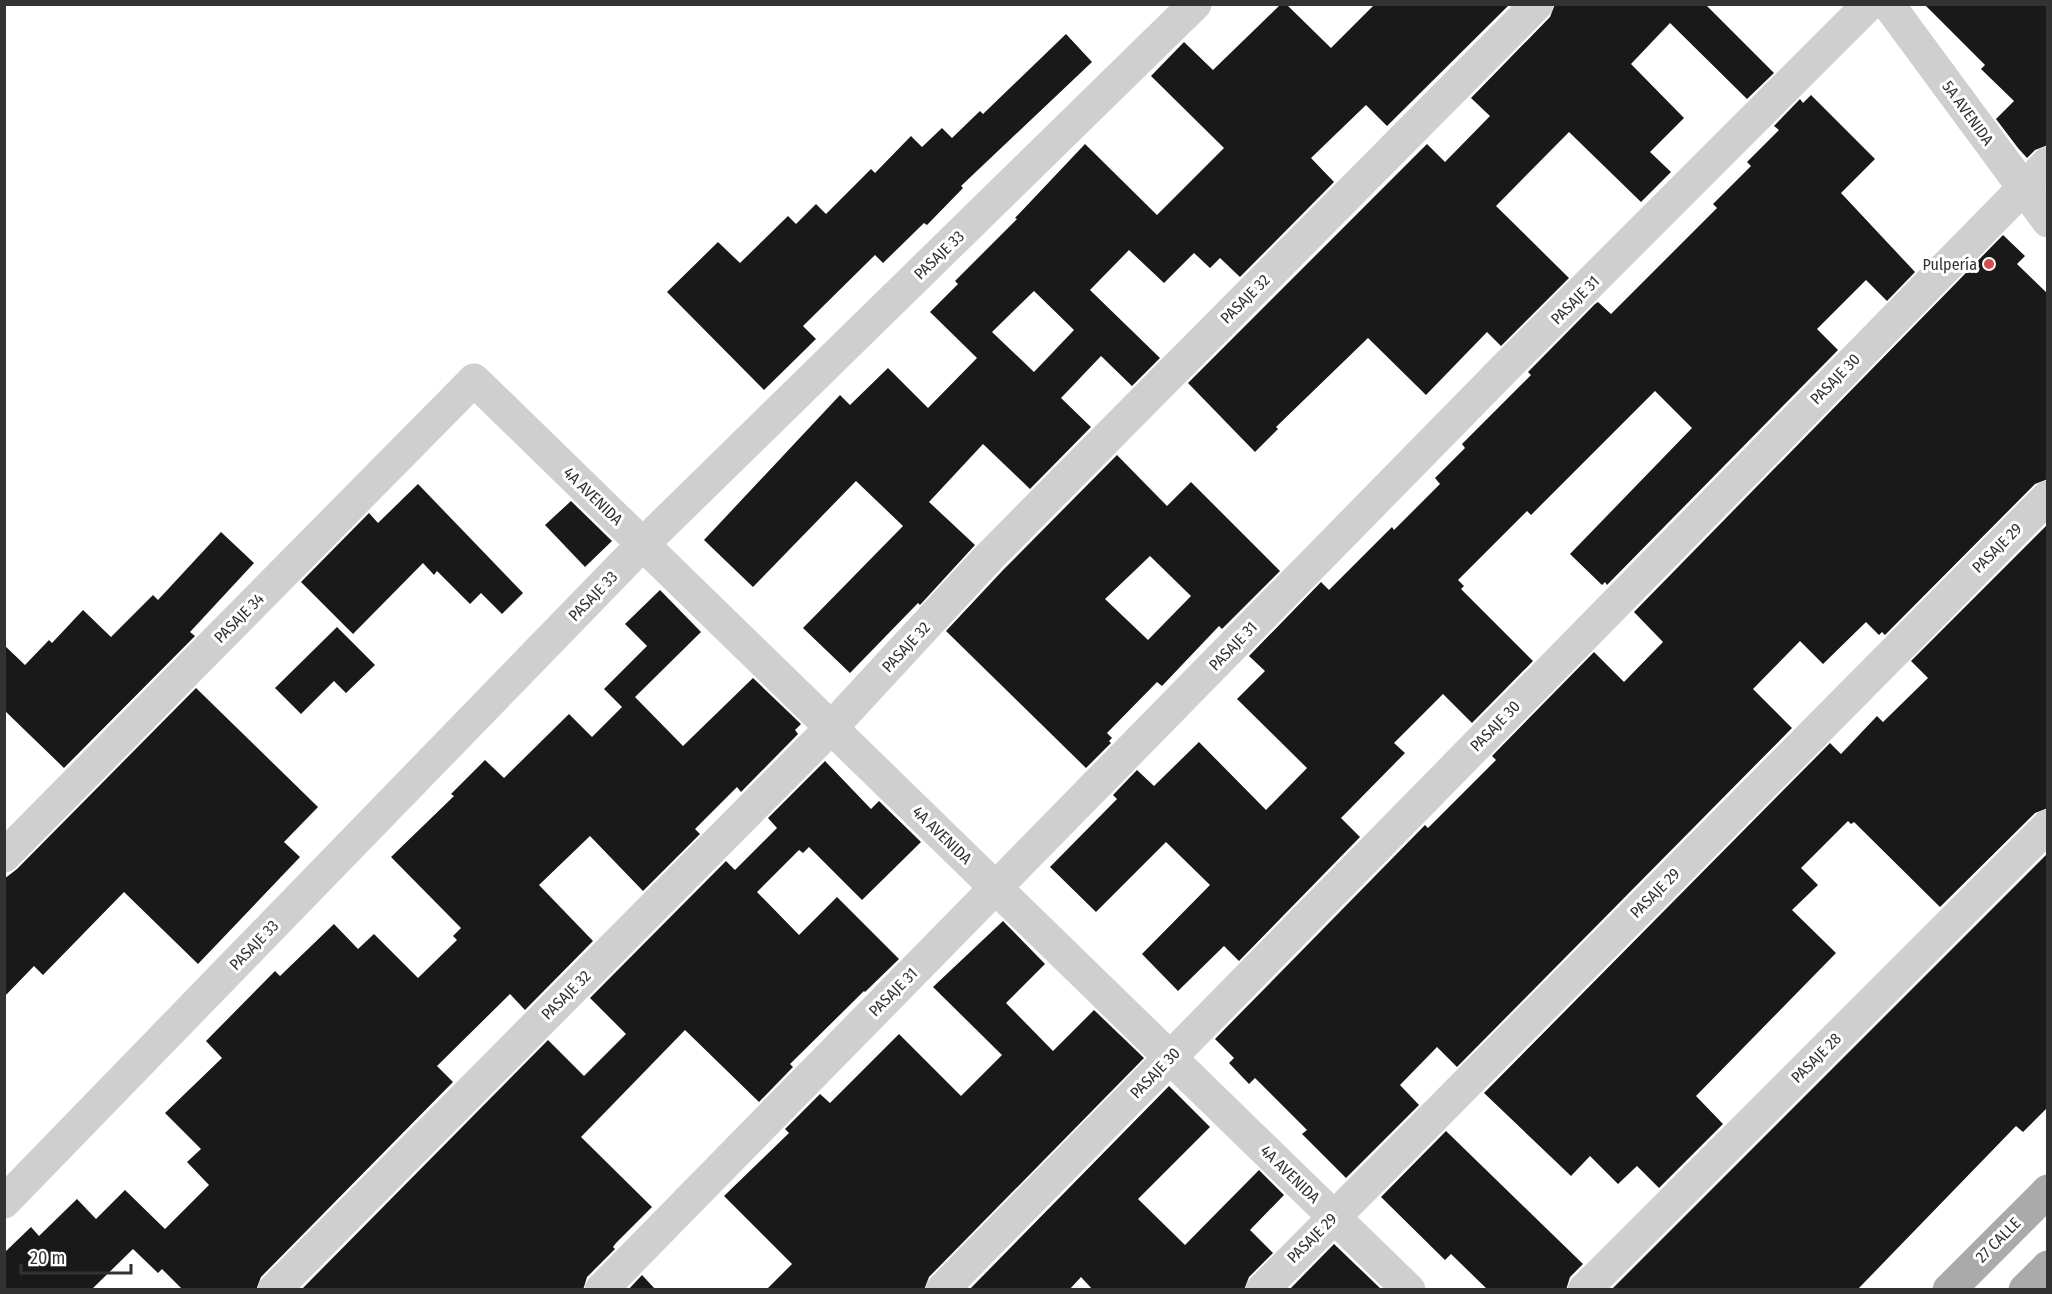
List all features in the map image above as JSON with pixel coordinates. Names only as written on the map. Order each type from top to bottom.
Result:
[{"type":"main road","name":"27 CALLE","points":[[1949,1290],[2048,1191]]},
{"type":"main road","points":[[2025,1290],[2048,1267]]},
{"type":"street","name":"PASAJE 33","points":[[4,1202],[643,544],[1195,4]]},
{"type":"street","name":"PASAJE 32","points":[[274,1290],[831,728],[990,556],[1537,4]]},
{"type":"street","name":"PASAJE 31","points":[[601,1290],[1508,365],[1869,4]]},
{"type":"street","name":"5A AVENIDA","points":[[1888,4],[2048,221]]},
{"type":"street","name":"PASAJE 30","points":[[942,1290],[2048,163]]},
{"type":"street","name":"4A AVENIDA","points":[[474,380],[1409,1290]]},
{"type":"street","name":"PASAJE 34","points":[[4,856],[474,380]]},
{"type":"street","name":"PASAJE 29","points":[[1262,1290],[2048,497]]},
{"type":"street","name":"PASAJE 28","points":[[1584,1290],[2048,826]]},
{"type":"building","points":[[1281,4],[1286,4],[1331,48],[1375,4],[1510,4],[1387,126],[1366,105],[1311,158],[1334,182],[1240,277],[1220,258],[1210,268],[1194,253],[1164,283],[1129,250],[1090,290],[1160,358],[1132,386],[1101,356],[1061,398],[1091,427],[1030,489],[983,444],[929,502],[975,545],[920,605],[918,603],[850,673],[803,628],[903,526],[856,481],[753,587],[704,540],[840,395],[850,405],[888,368],[928,408],[977,358],[930,312],[958,284],[955,281],[1017,219],[1015,218],[1085,144],[1157,215],[1224,148],[1151,76],[1184,42],[1213,70]],"holes":[[[1034,291],[1074,330],[1034,372],[992,332]]]},
{"type":"building","points":[[1555,4],[1705,4],[1774,73],[1747,99],[1670,23],[1631,64],[1684,118],[1650,152],[1671,172],[1641,202],[1569,132],[1496,206],[1569,278],[1501,346],[1487,332],[1426,395],[1368,338],[1276,427],[1278,429],[1255,452],[1188,383],[1427,144],[1445,162],[1490,116],[1471,98],[1550,17]]},
{"type":"building","points":[[1924,4],[2048,4],[2048,145],[2035,150],[2027,158],[2018,148],[1996,119],[2014,101],[1981,69],[1985,65]]},
{"type":"building","points":[[1066,34],[1092,62],[961,186],[963,188],[927,225],[924,223],[883,263],[875,255],[803,326],[816,339],[764,390],[667,292],[718,242],[740,263],[788,216],[796,224],[816,204],[826,214],[871,169],[875,173],[911,136],[922,147],[942,128],[952,138],[980,111],[983,114]]},
{"type":"building","points":[[1811,95],[1875,159],[1841,193],[1915,272],[1887,301],[1866,280],[1817,329],[1838,350],[1607,585],[1605,582],[1602,585],[1570,554],[1692,428],[1655,391],[1531,515],[1527,511],[1458,580],[1464,586],[1461,589],[1533,661],[1472,723],[1443,694],[1394,743],[1405,753],[1341,818],[1360,837],[1239,961],[1224,946],[1178,991],[1142,954],[1210,885],[1166,842],[1096,912],[1050,867],[1117,799],[1113,795],[1137,770],[1154,786],[1199,742],[1266,810],[1307,768],[1237,699],[1265,671],[1249,656],[1321,582],[1329,590],[1392,527],[1394,530],[1440,484],[1435,478],[1465,448],[1462,444],[1531,375],[1528,372],[1595,304],[1598,302],[1611,314],[1717,208],[1713,204],[1751,166],[1747,162],[1779,130],[1774,126],[1800,99],[1803,103]]},
{"type":"building","points":[[2003,235],[2025,256],[2017,264],[2048,294],[2048,479],[2035,484],[1885,635],[1882,632],[1879,635],[1866,622],[1823,664],[1800,641],[1753,689],[1792,728],[1457,1067],[1437,1047],[1400,1085],[1419,1105],[1346,1178],[1302,1134],[1307,1130],[1255,1078],[1249,1084],[1229,1063],[1234,1058],[1215,1039],[1425,825],[1428,828],[1496,760],[1492,756],[1594,652],[1624,682],[1663,642],[1634,612]]},
{"type":"building","points":[[1117,455],[1167,506],[1191,482],[1280,571],[1222,629],[1219,626],[1162,686],[1157,682],[1107,733],[1112,738],[1109,741],[1111,743],[1086,768],[946,631]],"holes":[[[1150,556],[1191,596],[1148,640],[1105,599]]]},
{"type":"building","points":[[418,484],[523,593],[502,614],[481,593],[470,604],[437,571],[434,575],[423,563],[353,634],[301,582],[369,513],[378,523]]},
{"type":"building","points":[[571,501],[612,541],[585,567],[545,525]]},
{"type":"building","points":[[2048,524],[2048,808],[2035,813],[1940,907],[1854,822],[1851,824],[1848,821],[1801,868],[1818,885],[1792,910],[1836,953],[1696,1096],[1723,1124],[1659,1188],[1637,1166],[1618,1184],[1590,1156],[1571,1176],[1484,1093],[1830,743],[1841,754],[1877,716],[1883,722],[1928,678],[1911,661]]},
{"type":"building","points":[[221,532],[254,563],[190,632],[195,636],[64,768],[4,710],[4,645],[25,665],[49,640],[52,643],[83,610],[111,637],[153,595],[158,600]]},
{"type":"building","points":[[660,590],[701,632],[635,697],[683,746],[753,678],[801,724],[795,730],[798,734],[741,792],[737,787],[695,829],[700,834],[643,891],[590,836],[539,885],[593,941],[525,1010],[510,994],[437,1066],[453,1082],[261,1277],[256,1290],[183,1290],[162,1269],[158,1273],[133,1249],[91,1290],[4,1290],[4,1253],[31,1227],[39,1236],[77,1199],[96,1219],[125,1190],[165,1229],[209,1185],[187,1162],[201,1149],[165,1113],[222,1058],[206,1041],[275,971],[280,976],[334,924],[358,949],[374,934],[418,978],[457,940],[453,936],[461,928],[391,857],[454,796],[451,794],[485,760],[504,778],[569,714],[592,737],[622,707],[604,689],[647,646],[625,624]]},
{"type":"building","points":[[337,627],[375,665],[346,693],[334,681],[301,714],[275,688]]},
{"type":"building","points":[[196,688],[318,807],[284,842],[300,857],[198,964],[124,892],[43,975],[34,966],[4,997],[4,879],[17,869]]},
{"type":"building","points":[[825,761],[871,809],[879,801],[921,842],[862,900],[809,847],[803,853],[799,850],[757,892],[799,935],[837,897],[899,959],[790,1064],[793,1067],[759,1102],[685,1030],[581,1137],[652,1207],[616,1243],[613,1247],[615,1249],[587,1277],[583,1290],[301,1290],[548,1040],[584,1076],[626,1034],[590,998],[726,861],[735,870],[777,828],[768,818]]},
{"type":"building","points":[[2048,853],[2048,1107],[2023,1132],[2016,1126],[1857,1290],[1611,1290]]},
{"type":"building","points":[[1003,921],[1045,964],[1006,1003],[1053,1051],[1094,1010],[1144,1058],[929,1277],[924,1290],[766,1290],[792,1264],[724,1196],[789,1133],[785,1129],[820,1094],[830,1103],[899,1034],[961,1096],[1002,1055],[933,987]]},
{"type":"building","points":[[1169,1086],[1210,1127],[1138,1199],[1185,1245],[1259,1170],[1284,1195],[1250,1230],[1273,1253],[1249,1277],[1244,1290],[1093,1290],[1081,1277],[1069,1290],[969,1290]]},
{"type":"building","points":[[1446,1131],[1583,1264],[1570,1277],[1566,1290],[1488,1290],[1451,1254],[1445,1260],[1381,1197]]},
{"type":"building","points":[[1334,1244],[1382,1290],[1289,1290]]},
{"type":"building","points":[[642,1275],[656,1290],[628,1290]]},
{"type":"place","name":"Pulpería","points":[[1989,264]]}]
